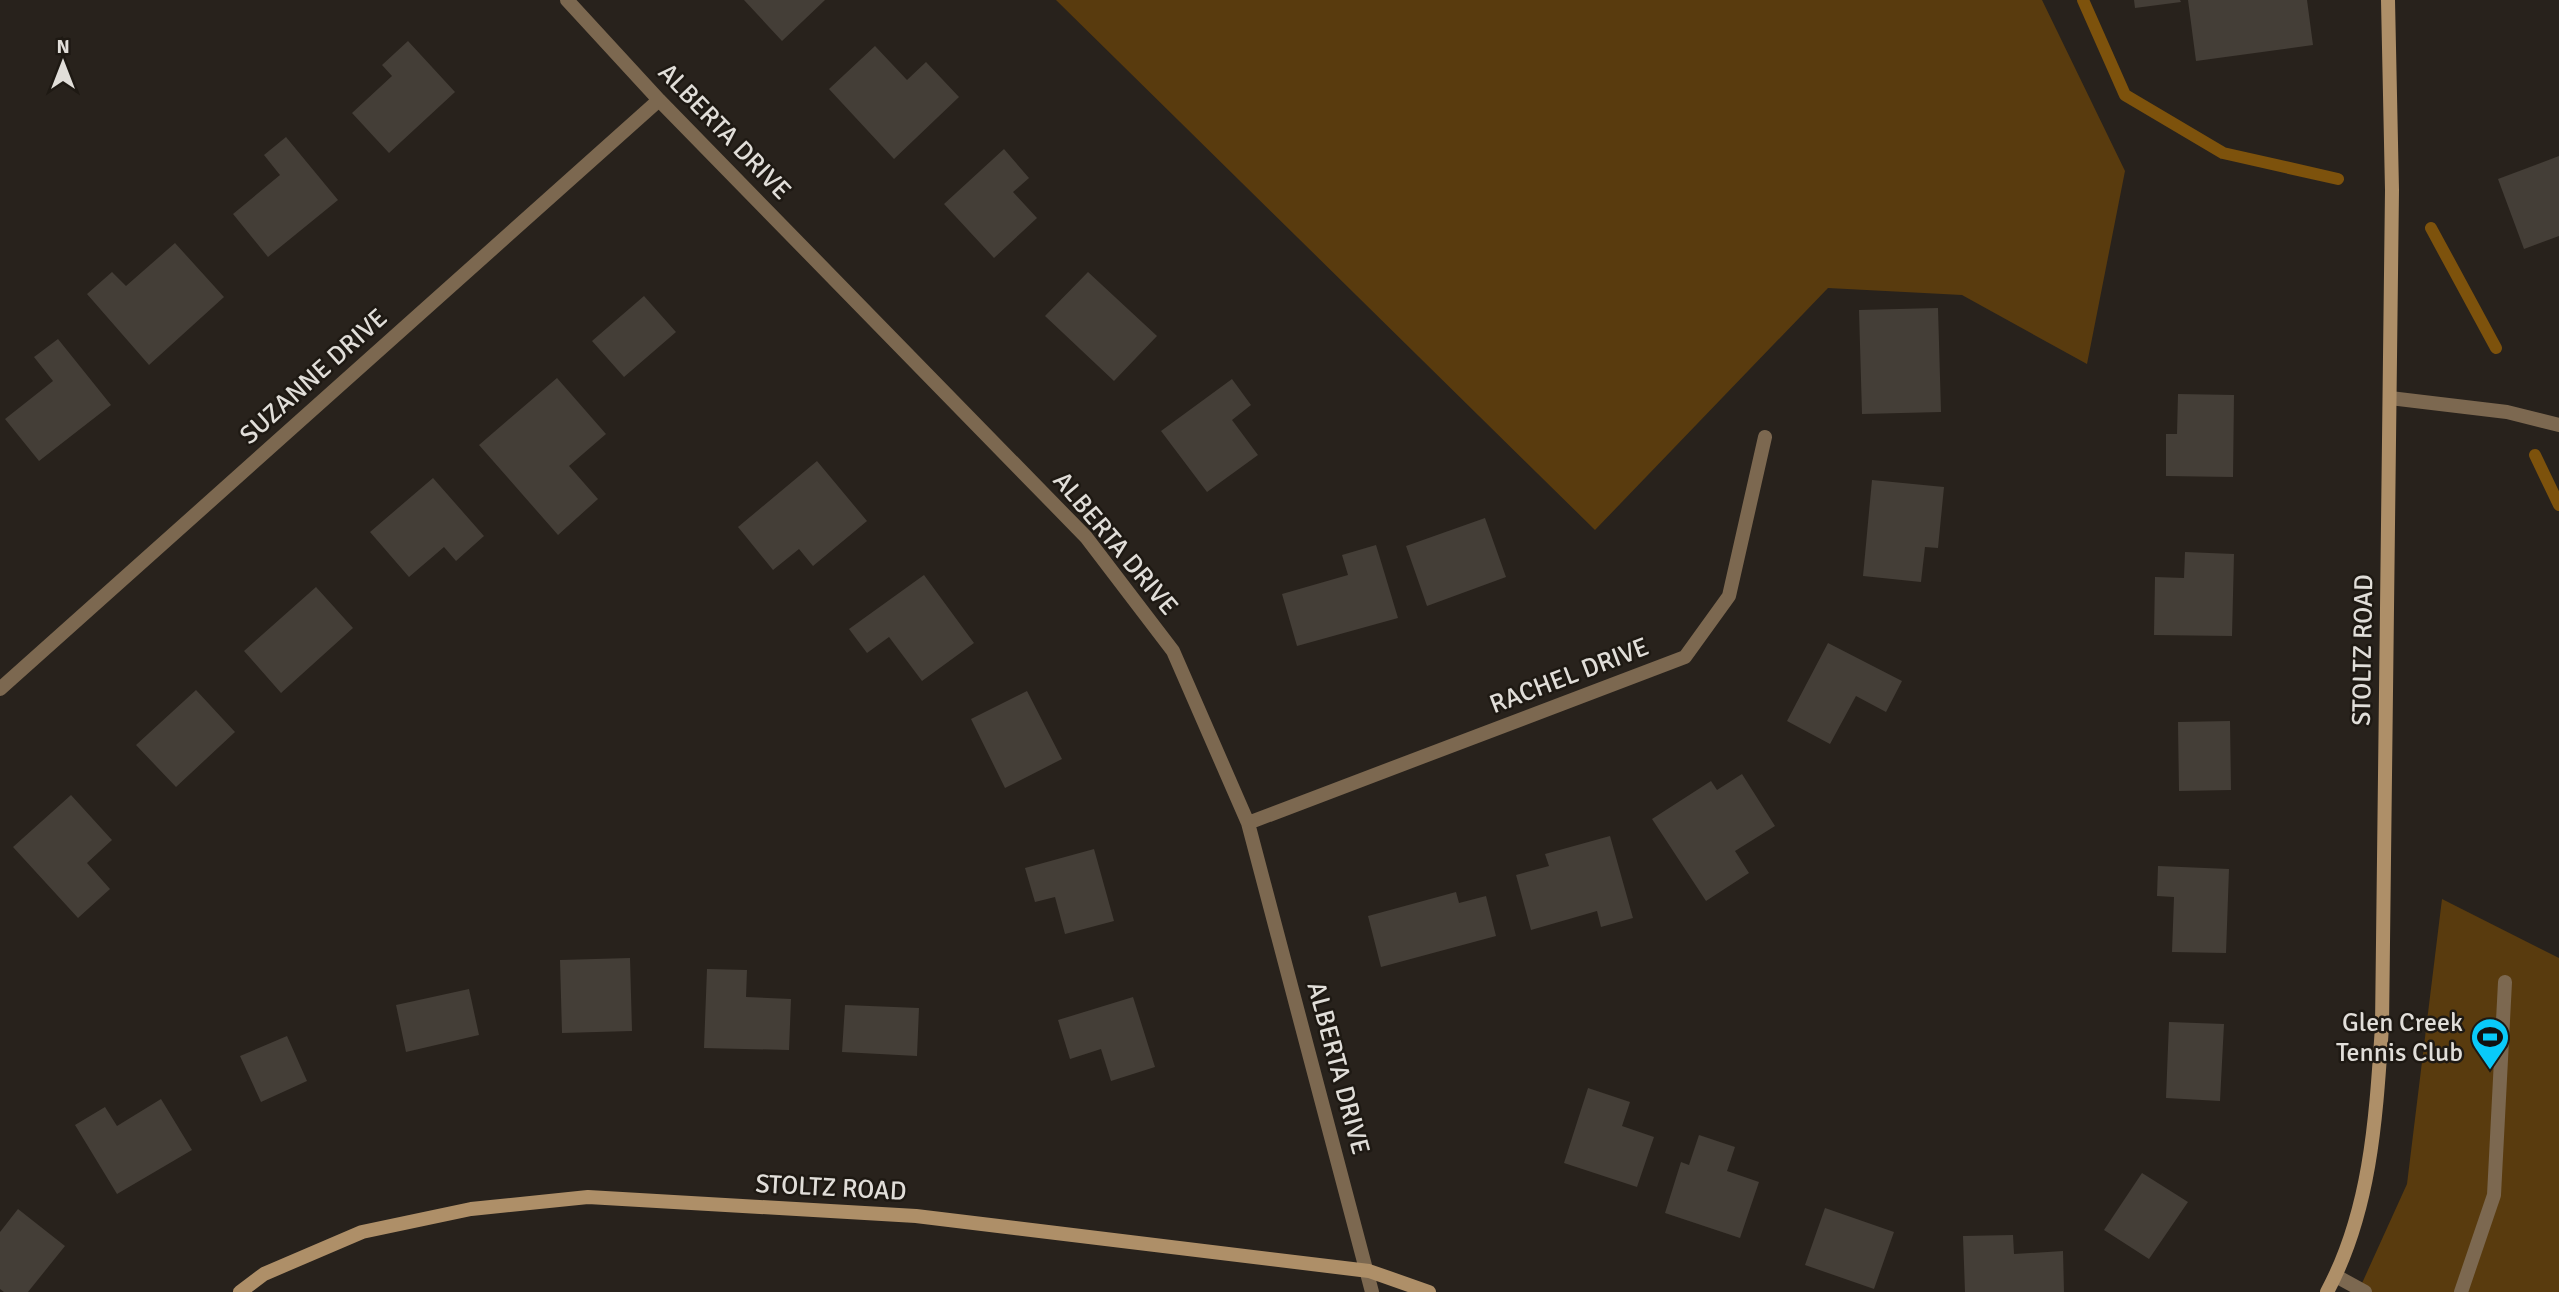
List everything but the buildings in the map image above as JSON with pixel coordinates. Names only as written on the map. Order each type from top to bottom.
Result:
[{"type":"street","name":"ALBERTA DRIVE","points":[[567,0],[659,100],[1086,537],[1173,650],[1248,823],[1373,1292]]},
{"type":"street","name":"STOLTZ ROAD","points":[[2327,1292],[2336,1276],[2360,1210],[2373,1143],[2382,1026],[2392,190],[2388,0]]},
{"type":"street","name":"SUZANNE DRIVE","points":[[0,689],[659,100]]},
{"type":"street","points":[[2390,398],[2507,412],[2559,425]]},
{"type":"street","name":"RACHEL DRIVE","points":[[1248,823],[1685,657],[1729,596],[1765,437]]},
{"type":"street","points":[[2461,1292],[2494,1195],[2505,982]]},
{"type":"street","name":"STOLTZ ROAD","points":[[240,1292],[264,1274],[362,1233],[471,1209],[588,1197],[916,1216],[1369,1271],[1429,1292]]},
{"type":"street","points":[[2336,1276],[2365,1292]]},
{"type":"shaded area","points":[[1056,0],[2042,0],[2125,171],[2087,364],[1962,295],[1828,288],[1595,530]]},
{"type":"shaded area","name":"Glen Creek Tennis Club","points":[[2442,899],[2559,958],[2559,1292],[2358,1292],[2407,1184]]},
{"type":"waterway","points":[[2083,0],[2125,95],[2223,153],[2338,179]]},
{"type":"waterway","points":[[2431,228],[2496,348]]},
{"type":"waterway","points":[[2535,455],[2559,505]]},
{"type":"place","name":"Glen Creek Tennis Club","points":[[2490,1071]]}]
